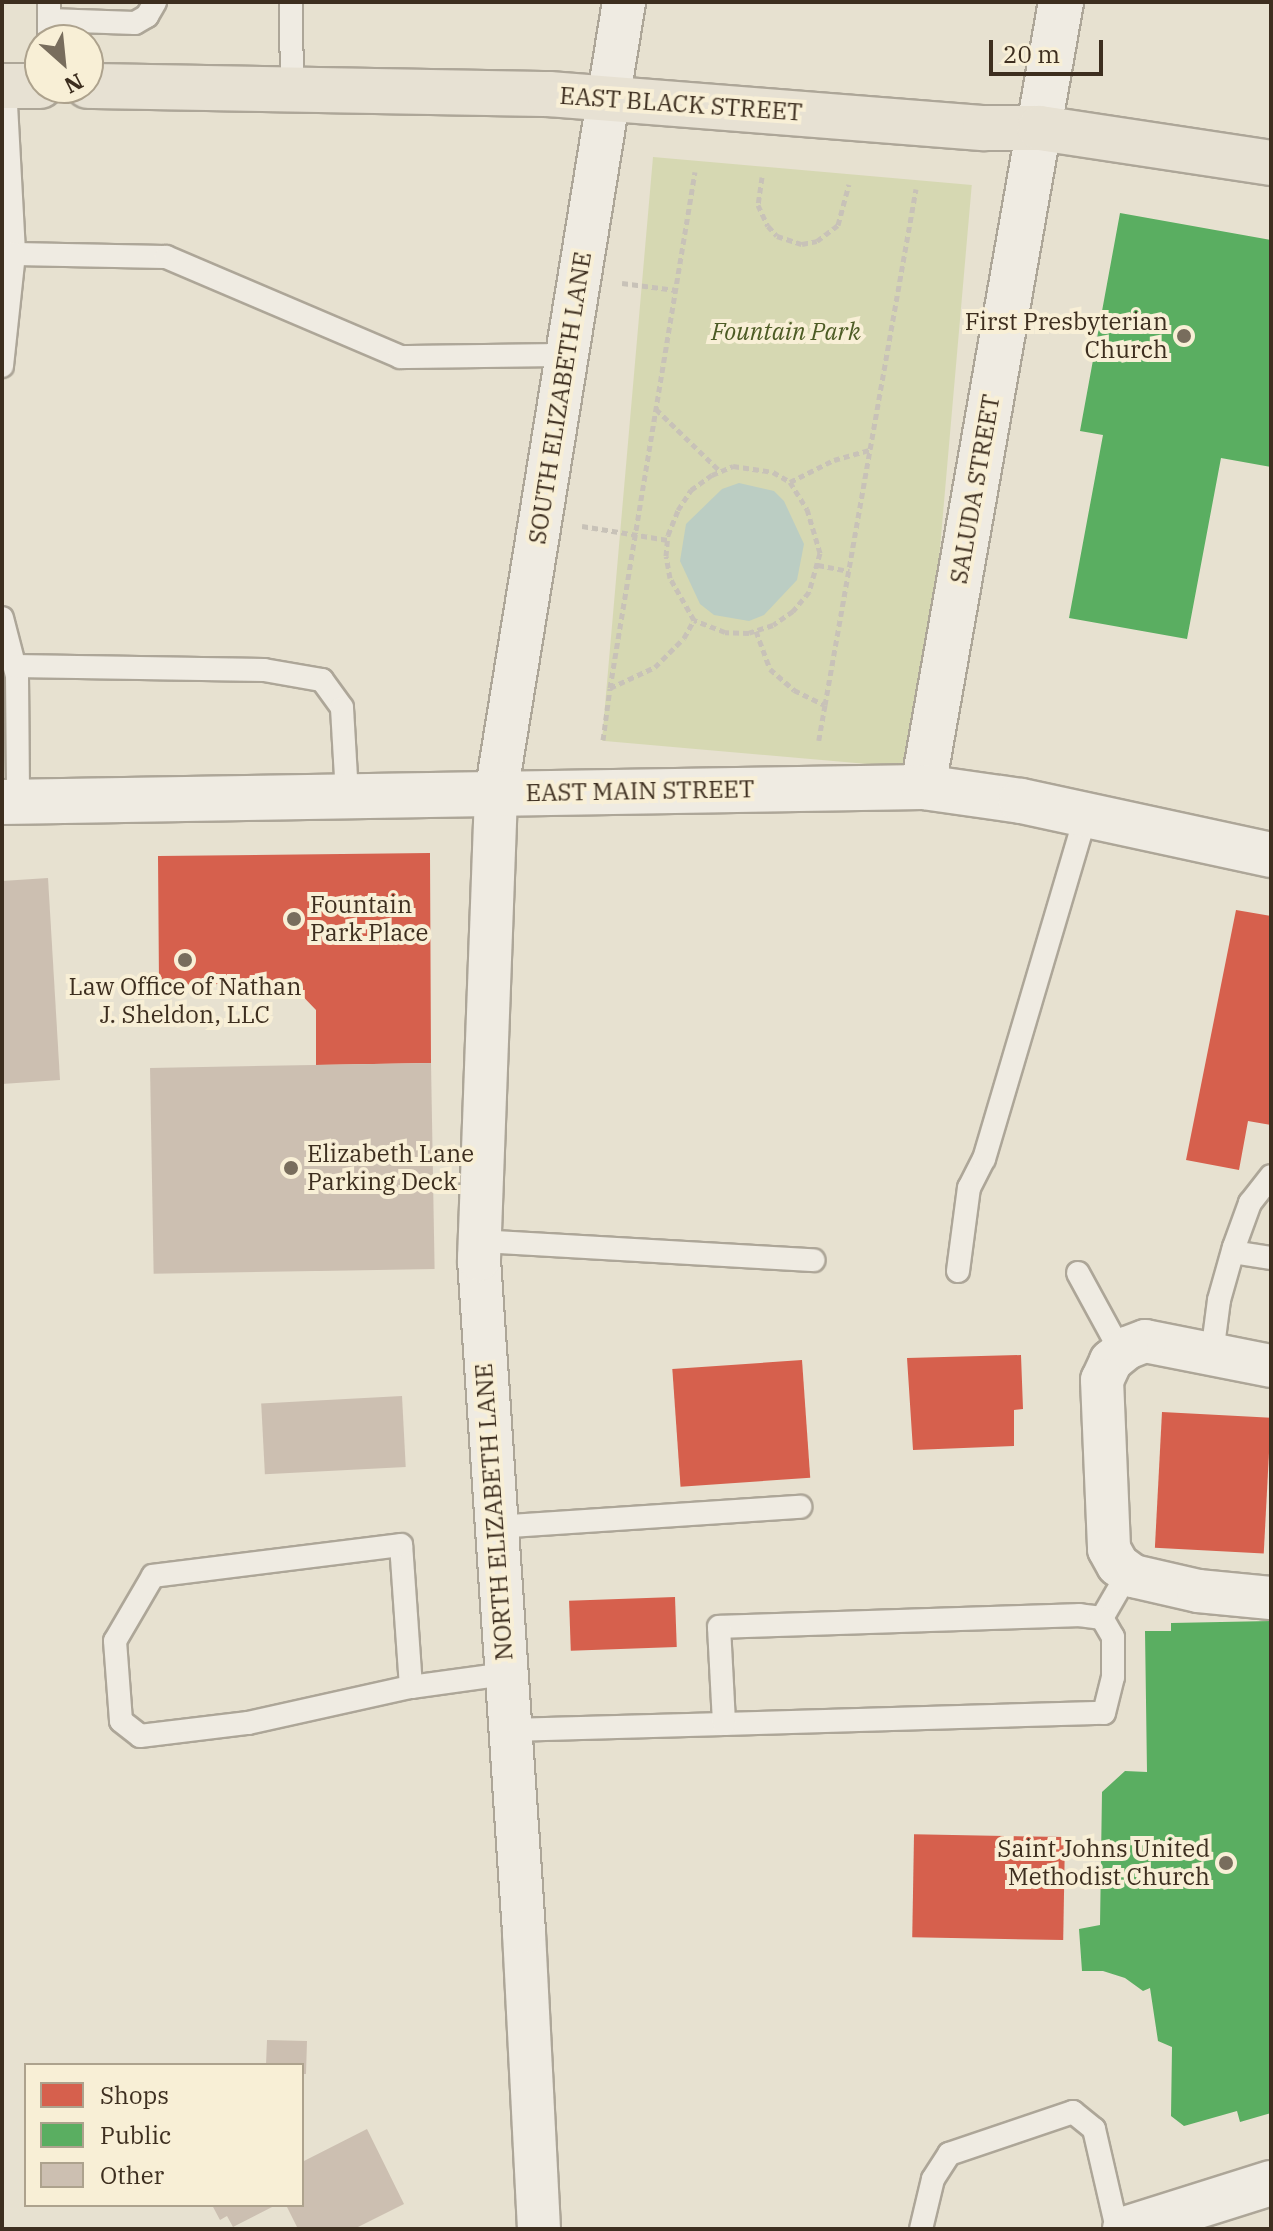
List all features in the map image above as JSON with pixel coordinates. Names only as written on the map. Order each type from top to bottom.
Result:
[{"type":"main road","name":"EAST BLACK STREET","points":[[104,86],[549,94],[985,128],[1040,128],[1271,163]]},
{"type":"street","name":"SOUTH ELIZABETH LANE","points":[[496,794],[624,2]]},
{"type":"street","name":"SALUDA STREET","points":[[923,787],[1061,2]]},
{"type":"street","name":"EAST MAIN STREET","points":[[10,802],[923,787],[1021,801],[1271,855]]},
{"type":"street","name":"NORTH ELIZABETH LANE","points":[[496,794],[480,1241],[539,2229]]},
{"type":"street","points":[[1271,1366],[1145,1341],[1121,1352],[1111,1361],[1102,1380],[1109,1549],[1118,1565],[1128,1573],[1198,1591],[1271,1598]]},
{"type":"street","points":[[1125,2229],[1271,2183]]},
{"type":"lane","points":[[49,21],[135,23],[147,16],[155,2]]},
{"type":"lane","points":[[291,2],[292,91]]},
{"type":"lane","points":[[2,366],[14,254],[16,86]]},
{"type":"lane","points":[[14,254],[166,257],[400,357],[568,355]]},
{"type":"lane","points":[[2,618],[15,666],[10,802]]},
{"type":"lane","points":[[15,666],[264,670],[322,680],[342,708],[347,796]]},
{"type":"lane","points":[[958,1271],[969,1188],[984,1159],[1086,815]]},
{"type":"lane","points":[[1212,1354],[1219,1300],[1233,1252],[1250,1203],[1271,1176]]},
{"type":"lane","points":[[480,1241],[813,1260]]},
{"type":"lane","points":[[1233,1252],[1271,1258]]},
{"type":"lane","points":[[1078,1273],[1121,1352]]},
{"type":"lane","points":[[495,1527],[800,1507]]},
{"type":"lane","points":[[411,1687],[401,1545],[153,1576],[115,1641],[121,1721],[140,1736],[248,1723],[411,1687],[506,1674]]},
{"type":"lane","points":[[1102,1618],[1128,1573]]},
{"type":"lane","points":[[724,1724],[719,1627],[1079,1615],[1102,1618]]},
{"type":"lane","points":[[510,1730],[1104,1713],[1113,1677],[1113,1637],[1102,1618]]},
{"type":"lane","points":[[921,2229],[933,2179],[949,2154],[1073,2112],[1094,2129],[1117,2229]]},
{"type":"path","points":[[603,740],[695,172]]},
{"type":"path","points":[[762,177],[758,205],[768,226],[777,236],[802,244],[828,235],[838,225],[849,184]]},
{"type":"path","points":[[819,740],[916,189]]},
{"type":"path","points":[[622,283],[676,290]]},
{"type":"path","points":[[656,409],[720,471]]},
{"type":"path","points":[[790,482],[834,460],[870,450]]},
{"type":"path","points":[[753,466],[773,472],[790,482],[815,529],[818,565],[809,592],[793,611],[773,625],[756,631],[725,632],[694,620],[670,578],[668,540],[678,510],[691,490],[720,471],[753,466]]},
{"type":"path","points":[[582,526],[668,540]]},
{"type":"path","points":[[818,565],[849,571]]},
{"type":"path","points":[[610,688],[655,667],[684,638],[694,620]]},
{"type":"path","points":[[756,631],[770,669],[794,690],[825,705]]},
{"type":"green space","name":"Fountain Park","points":[[653,157],[972,185],[921,769],[602,741]]},
{"type":"shaded area","points":[[739,483],[774,491],[784,501],[804,544],[797,580],[764,615],[749,621],[714,615],[700,604],[680,561],[686,524],[722,489]]},
{"type":"building: Shops","name":"Fountain Park Place","points":[[430,853],[431,1063],[316,1065],[316,1010],[290,983],[159,985],[158,856]]},
{"type":"building: Shops","points":[[1236,910],[1271,916],[1271,1125],[1248,1121],[1239,1170],[1186,1160]]},
{"type":"building: Shops","points":[[1021,1355],[1023,1409],[1014,1410],[1014,1446],[913,1450],[907,1358]]},
{"type":"building: Shops","points":[[802,1360],[810,1478],[681,1487],[672,1369]]},
{"type":"building: Shops","points":[[1162,1412],[1271,1418],[1264,1554],[1155,1548]]},
{"type":"building: Shops","points":[[675,1597],[677,1647],[571,1651],[569,1601]]},
{"type":"building: Shops","points":[[914,1834],[1065,1837],[1063,1940],[912,1937]]},
{"type":"building: Public","name":"First Presbyterian Church","points":[[1120,213],[1271,240],[1271,467],[1221,458],[1187,639],[1069,618],[1103,435],[1080,431]]},
{"type":"building: Public","points":[[1271,1621],[1271,2113],[1240,2122],[1237,2111],[1184,2126],[1171,2116],[1172,2047],[1158,2041],[1150,1988],[1143,1991],[1125,1978],[1103,1971],[1082,1971],[1079,1929],[1100,1925],[1102,1792],[1125,1771],[1147,1772],[1145,1631],[1171,1631],[1171,1623]]},
{"type":"building: Other","points":[[48,878],[60,1080],[2,1084],[2,881]]},
{"type":"building: Other","name":"Elizabeth Lane Parking Deck","points":[[431,1063],[435,1269],[154,1274],[150,1068]]},
{"type":"building: Other","points":[[402,1396],[406,1467],[265,1474],[261,1403]]},
{"type":"building: Other","points":[[267,2040],[307,2041],[306,2074],[304,2063],[266,2063]]},
{"type":"building: Other","points":[[367,2129],[404,2204],[354,2229],[298,2229],[287,2207],[304,2207],[304,2161]]},
{"type":"building: Other","points":[[213,2207],[272,2207],[233,2227],[227,2216],[220,2220]]},
{"type":"place","name":"First Presbyterian Church","points":[[1184,336]]},
{"type":"place","name":"Fountain Park Place","points":[[294,919]]},
{"type":"place","name":"Law Office of Nathan J. Sheldon, LLC","points":[[185,960]]},
{"type":"place","name":"Elizabeth Lane Parking Deck","points":[[291,1168]]},
{"type":"place","name":"Saint Johns United Methodist Church","points":[[1226,1863]]}]
